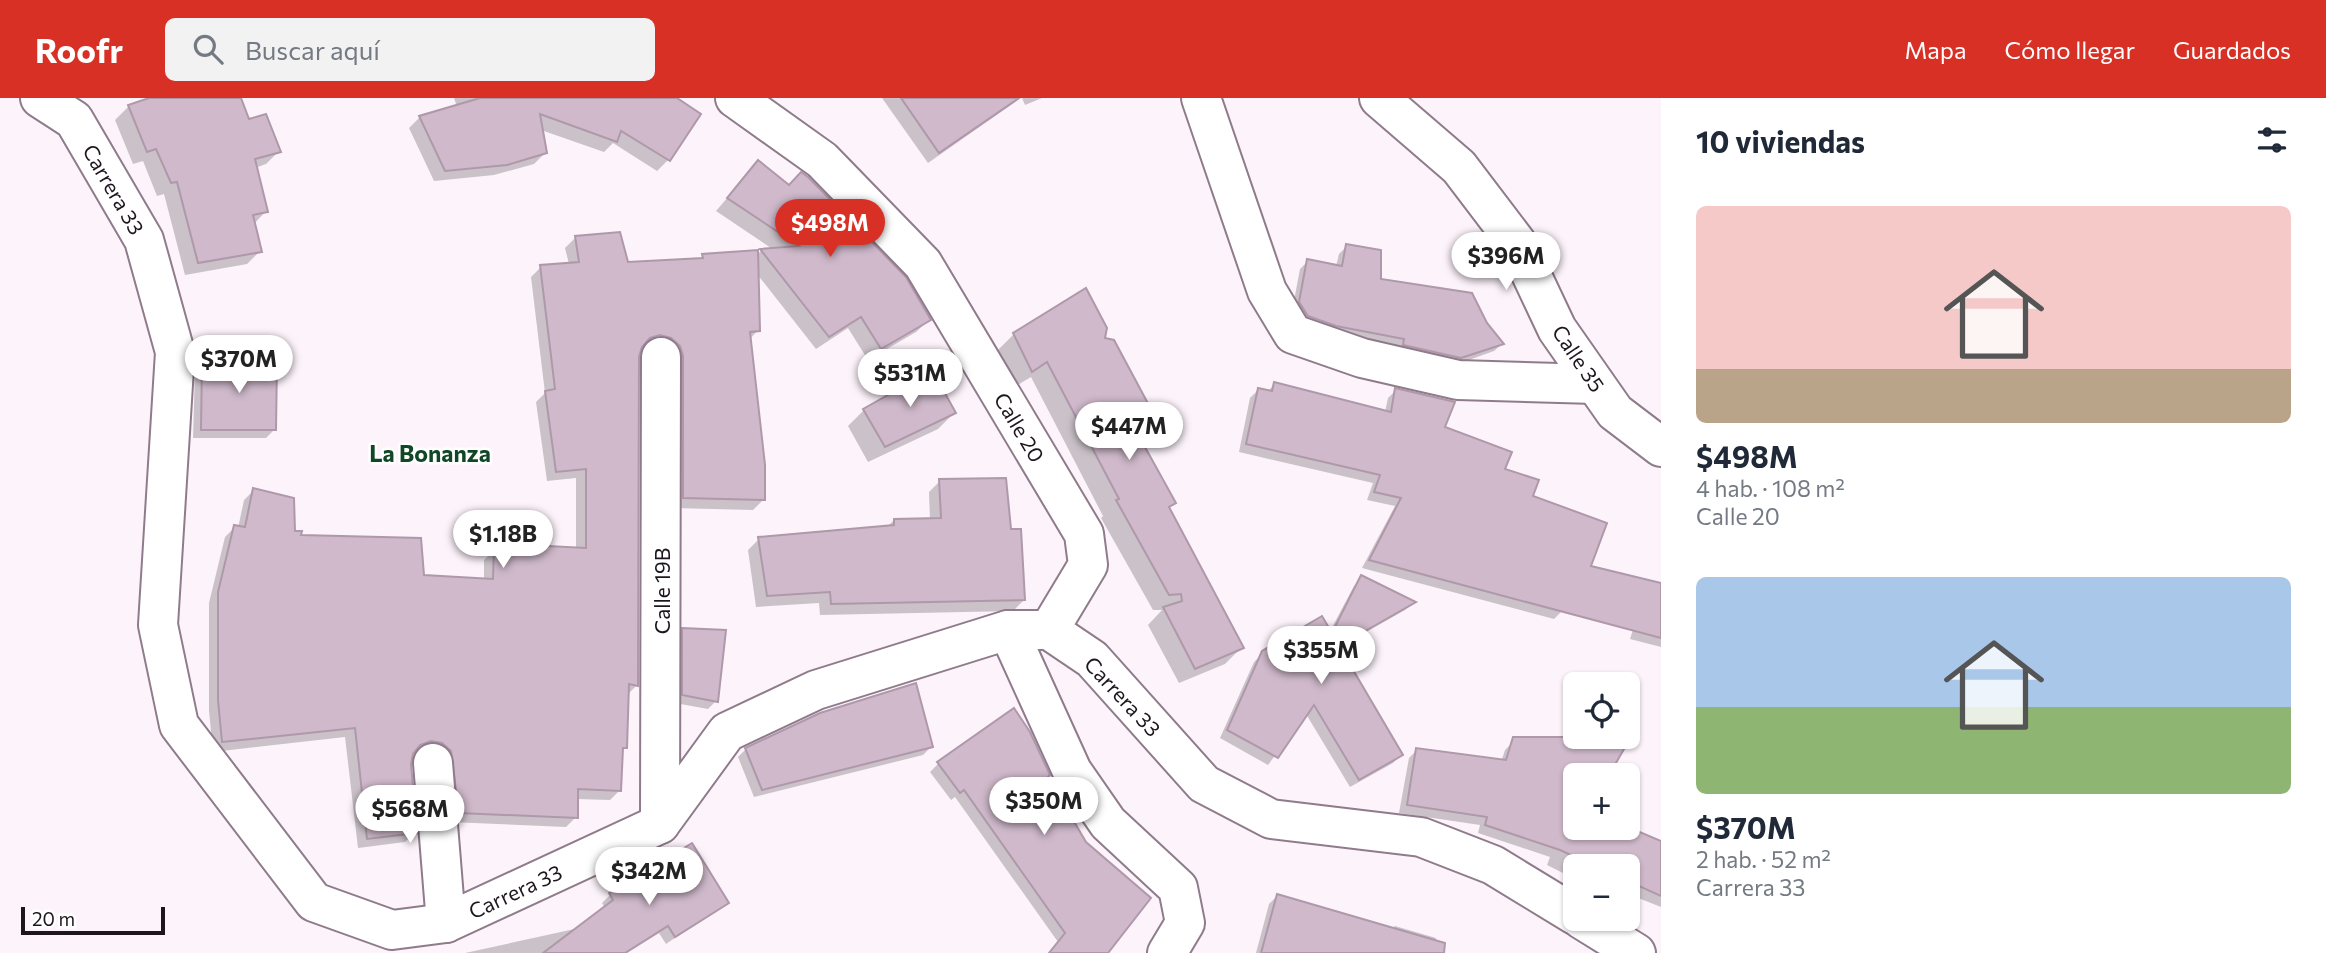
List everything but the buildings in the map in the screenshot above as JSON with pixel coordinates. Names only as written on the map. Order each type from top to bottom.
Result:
[{"type":"street","name":"Carrera 33","points":[[40,98],[74,120],[144,240],[175,352],[158,625],[178,725],[314,902],[393,930],[446,923],[660,824],[727,732],[816,690],[1008,630],[1049,630],[1092,659],[1204,784],[1270,819],[1421,837],[1493,865],[1563,908]]},
{"type":"street","name":"Calle 20","points":[[735,98],[822,160],[923,264],[1084,534],[1088,565],[1049,630]]},
{"type":"street","points":[[1201,98],[1267,291],[1293,334],[1362,358],[1458,380],[1595,384]]},
{"type":"street","name":"Calle 35","points":[[1379,98],[1459,167],[1516,242],[1557,329],[1615,412],[1661,447]]},
{"type":"street","name":"Calle 19B","points":[[660,824],[661,357]]},
{"type":"street","points":[[1008,630],[1072,771],[1108,823],[1178,888],[1176,938]]},
{"type":"street","points":[[433,763],[446,923]]},
{"type":"street","points":[[1600,931],[1636,953]]},
{"type":"district","name":"La Bonanza","points":[[430,453]]}]
